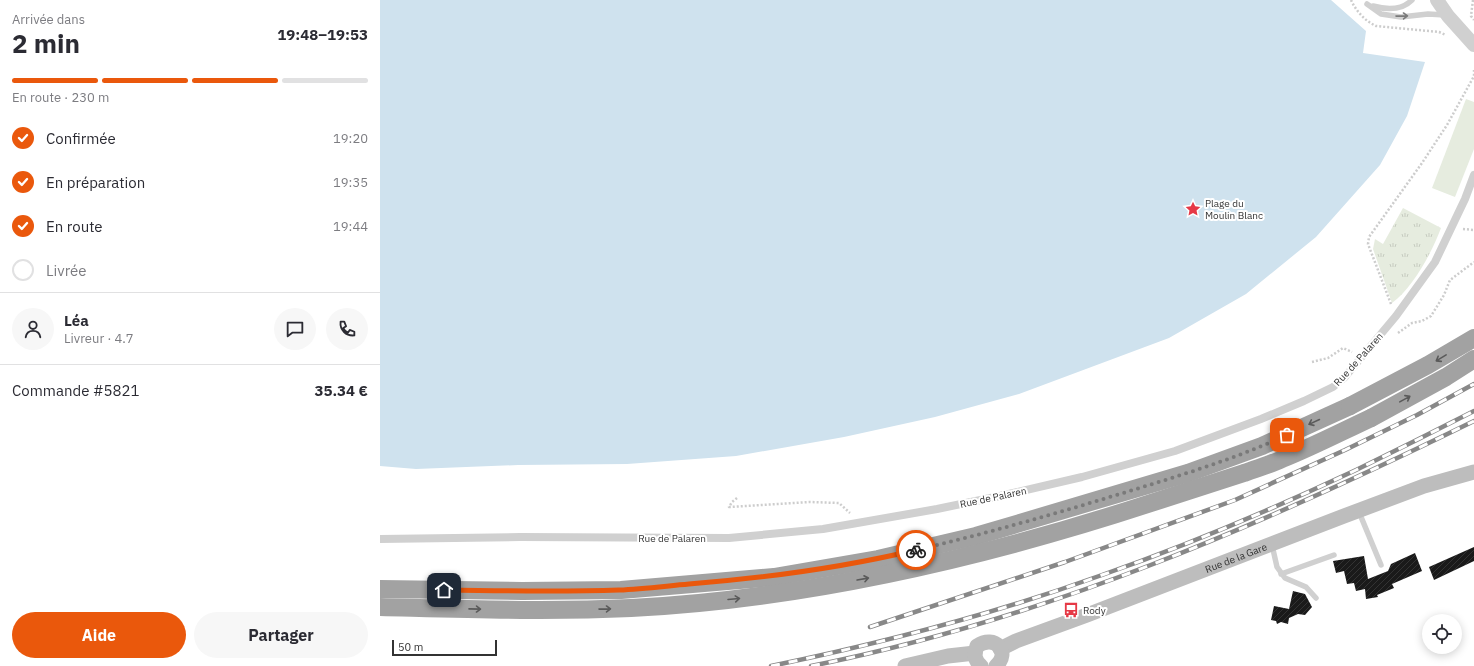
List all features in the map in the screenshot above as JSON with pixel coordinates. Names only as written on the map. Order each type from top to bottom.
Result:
[{"type":"highway","points":[[380,589],[522,591],[621,590],[774,576],[878,559],[976,536],[1188,473],[1262,446],[1350,406],[1428,365],[1474,338]]},
{"type":"highway","points":[[380,607],[533,610],[632,608],[748,598],[902,572],[1012,546],[1091,523],[1282,460],[1371,418],[1446,377],[1474,359]]},
{"type":"highway","points":[[380,585],[413,589]]},
{"type":"highway","points":[[380,617],[436,608]]},
{"type":"main road","name":"Rue de la Gare","points":[[1000,649],[1016,641],[1358,510],[1424,486],[1474,472]]},
{"type":"main road","points":[[905,666],[948,656],[978,659],[977,646],[989,641],[996,644],[1002,655],[1000,662],[996,666]]},
{"type":"street","points":[[1437,0],[1448,16],[1474,45]]},
{"type":"street","name":"Rue de Palaren","points":[[380,539],[520,537],[729,538],[823,529],[1000,496],[1082,477],[1176,451],[1261,419],[1333,387],[1344,378],[1396,316],[1435,262],[1465,199],[1474,175]]},
{"type":"lane","points":[[1412,0],[1407,5],[1397,8],[1382,8],[1367,4],[1381,14],[1401,17],[1428,14],[1448,16]]},
{"type":"lane","points":[[1358,510],[1381,565]]},
{"type":"lane","points":[[1272,544],[1277,567],[1281,574],[1285,578],[1306,588],[1316,598]]},
{"type":"lane","points":[[1281,574],[1334,555]]},
{"type":"path","points":[[1351,0],[1367,22],[1376,26],[1439,32],[1452,37]]},
{"type":"path","points":[[1473,0],[1471,16],[1474,20]]},
{"type":"path","points":[[1396,316],[1368,244],[1369,237],[1422,164],[1447,125],[1474,76],[1474,70]]},
{"type":"path","points":[[1396,334],[1412,323],[1422,321],[1431,316],[1444,295],[1450,280],[1474,262]]},
{"type":"path","points":[[1312,362],[1328,358],[1343,348],[1350,351]]},
{"type":"path","points":[[737,498],[729,507],[810,502],[839,502],[861,523]]},
{"type":"green space","points":[[1466,99],[1474,102],[1474,149],[1455,197],[1432,188]]},
{"type":"green space","points":[[1403,208],[1441,228],[1421,269],[1407,288],[1392,303],[1373,249],[1375,239],[1383,244]]},
{"type":"water","points":[[380,0],[1331,0],[1366,31],[1363,53],[1425,62],[1407,116],[1380,165],[1316,237],[1246,294],[1169,338],[1019,394],[935,417],[844,437],[736,456],[627,464],[518,465],[416,469],[380,466]]},
{"type":"building","points":[[1474,547],[1474,561],[1434,580],[1429,567]]},
{"type":"building","points":[[1415,553],[1422,571],[1392,584],[1394,588],[1377,595],[1378,597],[1366,599],[1365,589],[1356,591],[1354,583],[1347,584],[1344,571],[1336,573],[1333,561],[1364,556],[1368,579],[1388,571],[1391,564]]},
{"type":"building","points":[[1293,591],[1305,594],[1312,607],[1305,615],[1298,614],[1289,618],[1288,624],[1281,622],[1277,624],[1276,621],[1271,620],[1274,606],[1289,609]]},
{"type":"railway","points":[[870,627],[1065,562],[1235,500],[1345,450],[1417,415],[1474,384]]},
{"type":"railway","points":[[771,666],[855,648],[979,615],[1061,589],[1134,563],[1198,539],[1293,499],[1356,470],[1474,411]]},
{"type":"railway","points":[[811,666],[897,647],[983,623],[1067,596],[1150,565],[1314,497],[1474,421]]},
{"type":"way so far","points":[[916,550],[976,536],[1188,473],[1262,446],[1287,435]]},
{"type":"place","name":"Plage du Moulin Blanc","points":[[1193,209]]},
{"type":"place","name":"Rody","points":[[1071,610]]},
{"type":"route","points":[[444,590],[621,590],[669,586],[774,576],[878,559],[916,550]]}]
